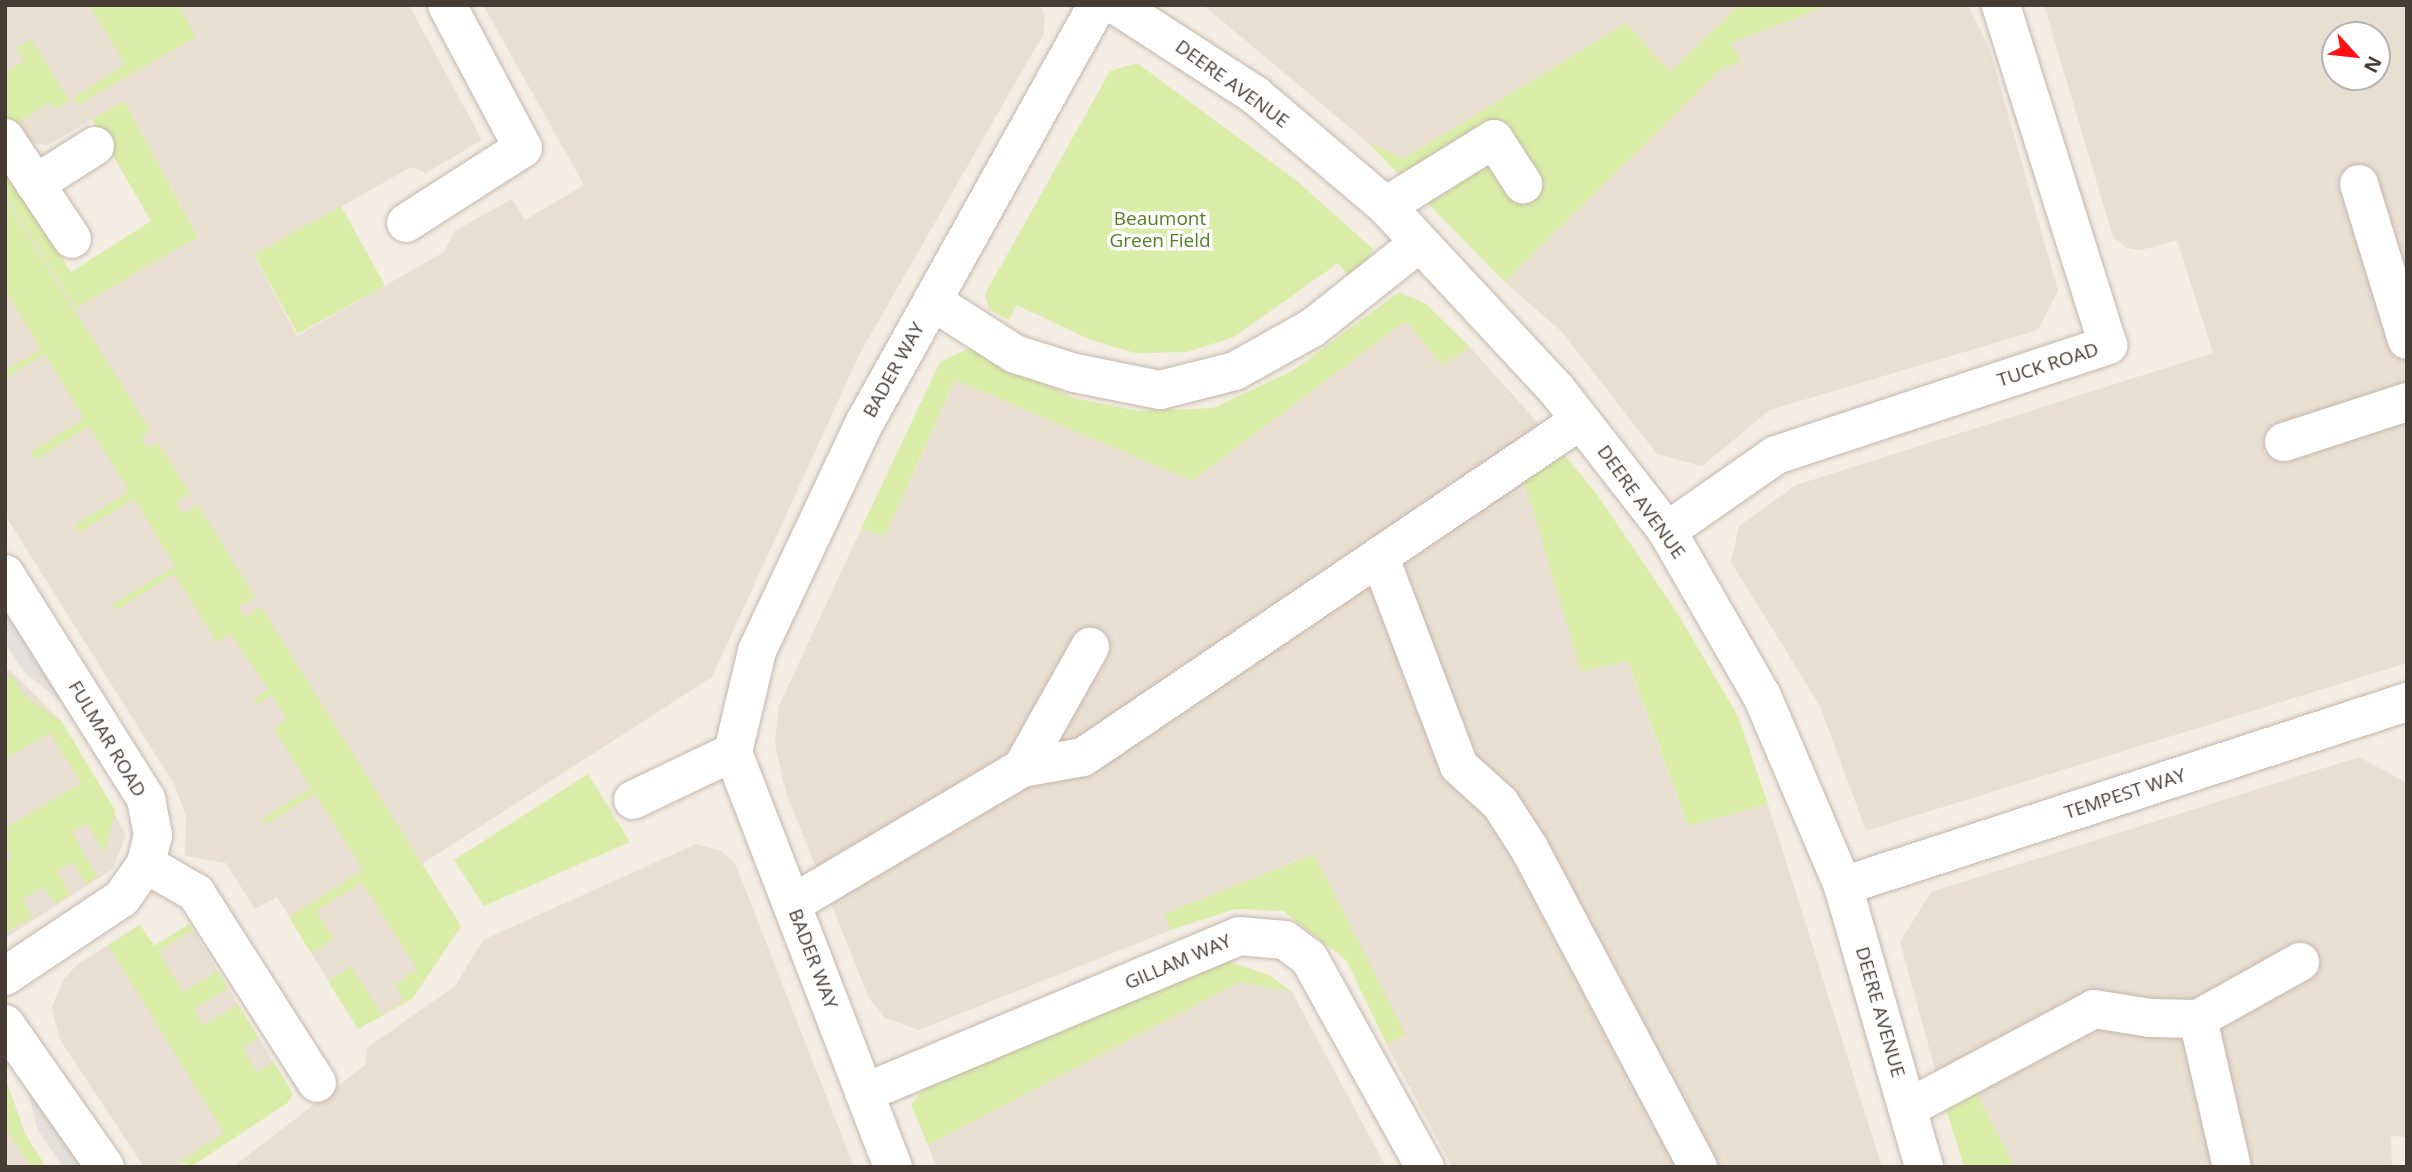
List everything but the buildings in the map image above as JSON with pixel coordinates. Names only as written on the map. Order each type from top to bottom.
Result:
[{"type":"street","points":[[406,223],[523,148],[447,5]]},
{"type":"street","name":"BADER WAY","points":[[893,1167],[733,752],[757,650],[865,422],[1097,5]]},
{"type":"street","name":"DEERE AVENUE","points":[[1116,5],[1255,95],[1386,206],[1581,420],[1667,531],[1762,696],[1843,886],[1924,1167]]},
{"type":"street","name":"TUCK ROAD","points":[[1667,531],[1776,455],[2108,345],[2001,5]]},
{"type":"street","points":[[5,138],[72,239]]},
{"type":"street","points":[[1386,206],[1494,139],[1523,184]]},
{"type":"street","points":[[35,184],[95,146]]},
{"type":"street","points":[[2359,184],[2407,340]]},
{"type":"street","points":[[932,302],[1014,354],[1075,373],[1160,390],[1235,371],[1301,334],[1418,244]]},
{"type":"street","points":[[2284,442],[2407,402]]},
{"type":"street","points":[[792,904],[1022,768],[1083,757],[1581,420]]},
{"type":"street","points":[[1380,558],[1459,766],[1500,803],[1529,848],[1698,1167]]},
{"type":"street","name":"FULMAR ROAD","points":[[5,573],[146,799],[153,835],[146,864],[122,898],[5,976]]},
{"type":"street","points":[[1022,768],[1090,647]]},
{"type":"street","name":"TEMPEST WAY","points":[[1843,886],[2407,702]]},
{"type":"street","points":[[633,800],[733,752]]},
{"type":"street","points":[[146,864],[196,893],[317,1083]]},
{"type":"street","name":"GILLAM WAY","points":[[864,1093],[1239,936],[1284,940],[1310,958],[1425,1167]]},
{"type":"street","points":[[1908,1108],[2094,1009],[2150,1018],[2198,1019],[2300,961]]},
{"type":"street","points":[[2198,1019],[2232,1167]]},
{"type":"street","points":[[5,1024],[105,1167]]},
{"type":"shaded area","points":[[5,5],[409,5],[482,140],[426,173],[411,167],[254,256],[297,336],[444,252],[455,231],[512,199],[525,220],[584,185],[483,5],[1040,5],[1045,15],[1044,33],[860,353],[712,677],[422,864],[461,926],[412,999],[358,1029],[277,897],[255,909],[226,863],[185,856],[186,816],[174,784],[5,515],[5,195],[76,308],[198,237],[124,101],[48,145],[31,143],[5,116]]},
{"type":"shaded area","points":[[1203,5],[1739,5],[1670,73],[1626,23],[1403,159],[1367,142]]},
{"type":"shaded area","points":[[1830,5],[1968,5],[1990,50],[2058,291],[2038,330],[1770,410],[1702,466],[1657,454],[1562,332],[1505,282],[1721,69],[1740,62],[1730,43]]},
{"type":"shaded area","points":[[2044,5],[2407,5],[2407,663],[1866,831],[1820,706],[1731,562],[1739,526],[1796,485],[2213,353],[2177,240],[2141,250],[2127,248],[2113,237]]},
{"type":"shaded area","points":[[1406,321],[1442,365],[1470,347],[1545,431],[1581,672],[1628,661],[1688,826],[1768,804],[1882,1167],[1452,1167],[1387,1045],[1406,1036],[1313,854],[1165,914],[1171,930],[919,1030],[885,1018],[869,998],[786,793],[775,743],[779,706],[861,529],[885,536],[955,380],[1192,481]]},
{"type":"shaded area","points":[[5,607],[63,703],[24,672],[5,643]]},
{"type":"shaded area","points":[[9,669],[62,722],[126,835],[113,869],[5,938],[5,672]]},
{"type":"shaded area","points":[[2359,757],[2407,783],[2407,1137],[2391,1136],[2392,1167],[2015,1167],[1975,1090],[1944,1102],[1900,942],[1931,892]]},
{"type":"shaded area","points":[[696,844],[721,851],[735,863],[854,1167],[233,1167],[365,1065],[367,1048],[455,986],[483,940]]},
{"type":"shaded area","points":[[189,924],[293,1094],[287,1103],[177,1167],[144,1167],[59,1038],[52,1006],[65,977],[78,964],[140,925],[154,946]]},
{"type":"shaded area","points":[[1240,982],[1292,992],[1386,1167],[936,1167],[928,1145]]},
{"type":"shaded area","points":[[5,1077],[25,1134],[46,1167],[5,1167]]},
{"type":"shaded area","points":[[24,1078],[84,1167],[63,1167],[38,1130]]},
{"type":"green space","points":[[89,5],[178,5],[196,37],[78,105],[73,98],[125,64]]},
{"type":"green space","points":[[1739,5],[1830,5],[1731,43],[1741,62],[1721,69],[1505,282],[1367,142],[1403,159],[1626,23],[1670,72]]},
{"type":"green space","points":[[31,39],[69,100],[56,109],[50,102],[12,127],[5,116],[5,72],[24,61],[17,48]]},
{"type":"green space","name":"Beaumont Green Field","points":[[1137,63],[1297,181],[1373,249],[1365,265],[1350,278],[1338,263],[1234,337],[1187,352],[1135,353],[1091,340],[1017,305],[1009,320],[989,309],[985,294],[1110,71]]},
{"type":"green space","points":[[124,101],[198,237],[76,308],[5,195],[5,167],[71,272],[151,221],[92,120]]},
{"type":"green space","points":[[5,199],[150,430],[141,437],[148,448],[158,442],[190,493],[176,502],[183,514],[198,505],[255,597],[239,607],[244,617],[261,607],[461,926],[412,999],[358,1029],[328,981],[351,966],[382,1014],[404,1000],[395,985],[417,969],[362,882],[316,911],[334,939],[311,953],[289,917],[363,870],[315,794],[265,825],[262,819],[311,788],[274,729],[287,719],[272,695],[256,705],[254,700],[269,690],[231,634],[217,642],[174,574],[116,610],[112,605],[175,566],[134,499],[80,532],[75,525],[129,491],[89,426],[36,460],[30,452],[84,419],[45,354],[5,378],[5,371],[41,349],[5,290]]},
{"type":"green space","points":[[341,206],[385,286],[298,334],[254,254]]},
{"type":"green space","points":[[1399,292],[1425,303],[1470,347],[1442,365],[1406,321],[1192,481],[955,380],[885,536],[861,529],[940,362],[970,348],[1074,398],[1138,411],[1213,408],[1292,371]]},
{"type":"green space","points":[[1545,431],[1598,496],[1676,611],[1738,716],[1768,804],[1688,826],[1628,661],[1581,672],[1518,459]]},
{"type":"green space","points":[[11,674],[26,697],[62,722],[116,812],[104,853],[87,823],[72,832],[97,876],[86,884],[72,862],[57,870],[70,894],[55,904],[44,887],[23,899],[32,917],[5,934],[5,863],[10,860],[5,828],[81,783],[50,733],[5,759],[5,679]]},
{"type":"green space","points":[[588,774],[630,842],[484,906],[454,860]]},
{"type":"green space","points":[[1314,854],[1406,1035],[1387,1045],[1346,960],[1283,911],[1236,909],[1171,930],[1164,914]]},
{"type":"green space","points":[[189,924],[193,930],[159,951],[184,992],[218,971],[228,988],[194,1009],[203,1025],[238,1004],[258,1038],[243,1048],[257,1073],[274,1062],[293,1094],[287,1103],[192,1166],[179,1162],[224,1133],[108,945],[140,925],[154,946]]},
{"type":"green space","points":[[1228,961],[1269,975],[1292,992],[1240,982],[928,1145],[911,1105],[930,1080]]},
{"type":"green space","points":[[5,1077],[25,1134],[46,1167],[31,1167],[5,1127]]},
{"type":"green space","points":[[1975,1090],[2015,1167],[1964,1167],[1944,1102]]}]
